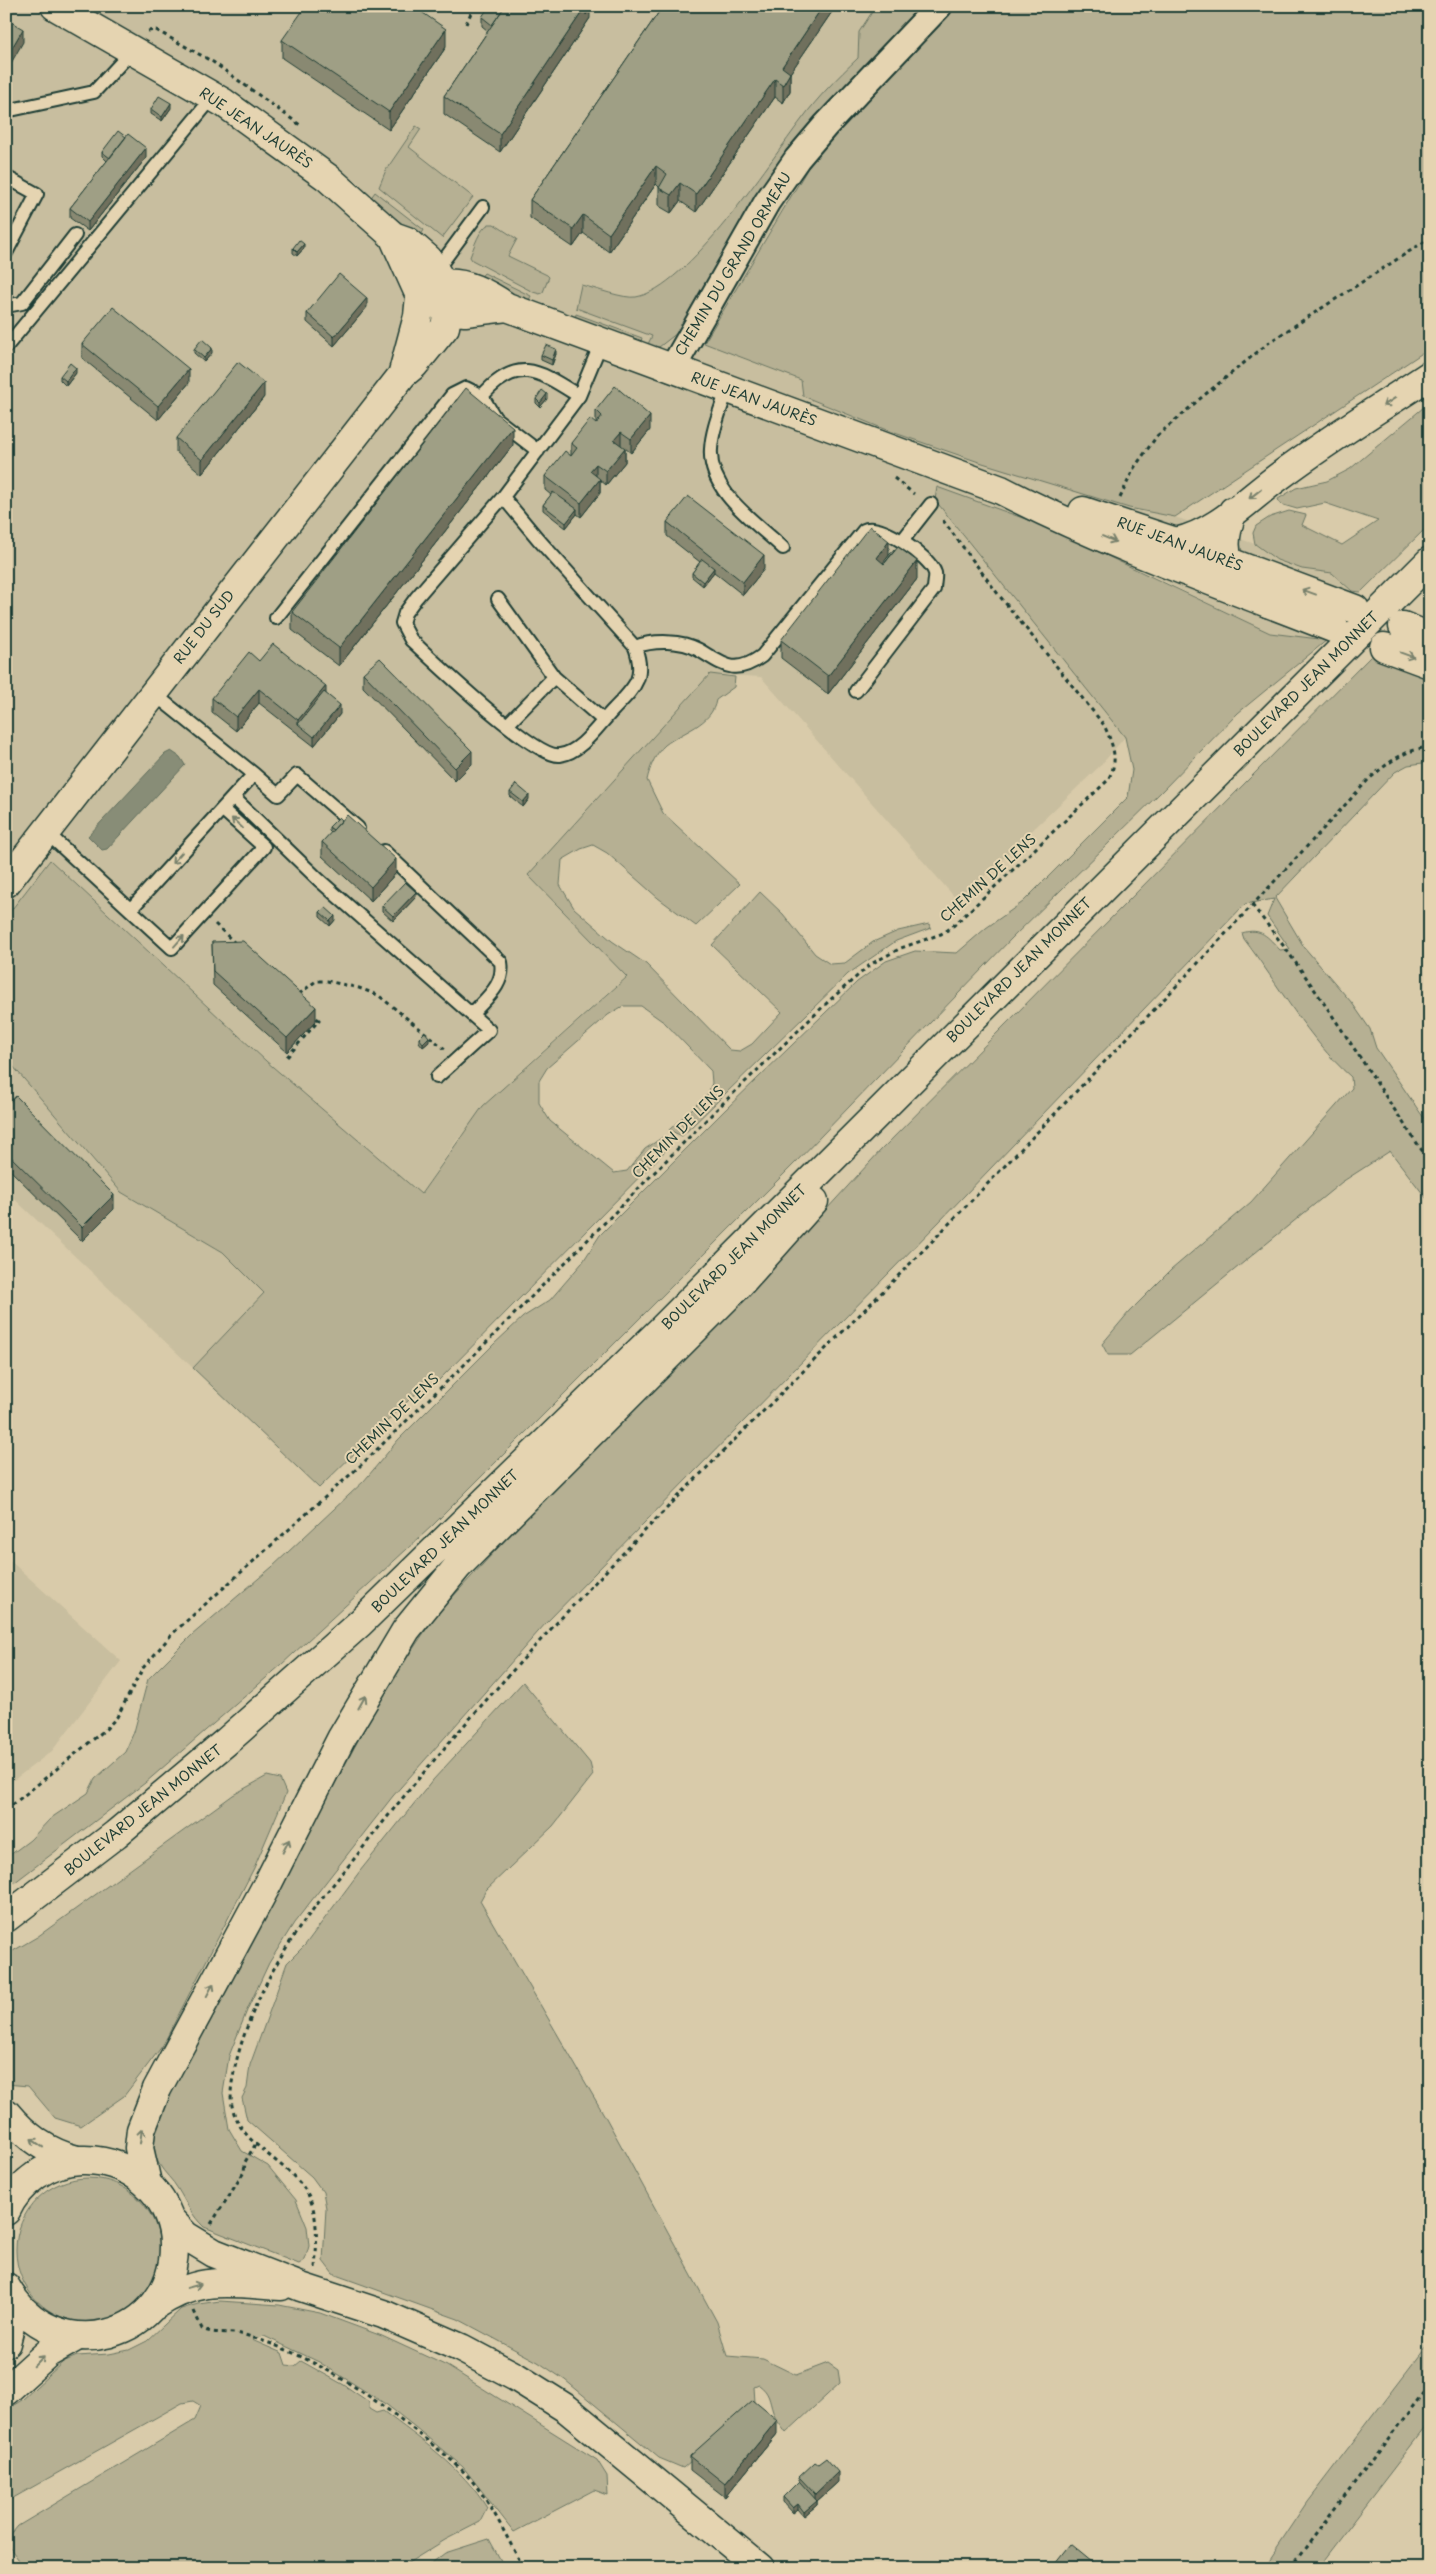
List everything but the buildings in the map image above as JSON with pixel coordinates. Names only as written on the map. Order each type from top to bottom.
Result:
[{"type":"main road","name":"RUE JEAN JAURÈS","points":[[55,6],[136,42],[328,178],[393,236],[418,248],[448,301]]},
{"type":"main road","name":"RUE JEAN JAURÈS","points":[[393,236],[420,296],[448,301]]},
{"type":"main road","name":"RUE JEAN JAURÈS","points":[[448,301],[463,286],[485,294],[507,308],[1001,490],[1115,521],[1354,609]]},
{"type":"main road","name":"RUE DU SUD","points":[[403,374],[418,316],[420,296]]},
{"type":"main road","name":"RUE DU SUD","points":[[6,883],[403,374],[414,365],[448,301]]},
{"type":"main road","points":[[1176,542],[1186,540],[1214,526],[1328,442],[1430,375]]},
{"type":"main road","name":"RUE JEAN JAURÈS","points":[[1001,490],[1047,514],[1335,629]]},
{"type":"main road","points":[[1233,511],[1226,528],[1224,544],[1228,562],[1238,576],[1268,603]]},
{"type":"main road","name":"BOULEVARD JEAN MONNET","points":[[6,1918],[116,1834],[227,1741],[374,1611],[660,1331],[1430,561]]},
{"type":"main road","name":"BOULEVARD JEAN MONNET","points":[[6,1936],[187,1794],[368,1634],[518,1490],[847,1164],[1430,581]]},
{"type":"main road","points":[[1403,626],[1430,637]]},
{"type":"main road","points":[[1384,647],[1430,664]]},
{"type":"main road","points":[[147,2183],[141,2162],[140,2139],[146,2113],[157,2089],[269,1881],[341,1739],[398,1642],[424,1606],[458,1566],[739,1285],[847,1164]]},
{"type":"main road","points":[[6,2112],[27,2135],[57,2155],[77,2160],[107,2162],[128,2171],[147,2183],[156,2194],[170,2219],[186,2236],[200,2246],[307,2289],[383,2314],[461,2348],[516,2377],[568,2409],[760,2568]]},
{"type":"main road","points":[[8,2208],[19,2191],[38,2174],[60,2164],[77,2160]]},
{"type":"main road","points":[[6,2170],[10,2190],[8,2208]]},
{"type":"main road","points":[[151,2308],[162,2293],[170,2276],[174,2257],[174,2238],[170,2219]]},
{"type":"main road","points":[[9,2292],[24,2312],[39,2324],[57,2332],[76,2337],[117,2332],[135,2322],[151,2308],[170,2296],[191,2286],[217,2283],[307,2289]]},
{"type":"main road","points":[[6,2343],[13,2314],[9,2292]]},
{"type":"main road","points":[[6,2391],[48,2353],[76,2337]]},
{"type":"street","name":"CHEMIN DU GRAND ORMEAU","points":[[672,369],[767,202],[797,159],[826,125],[904,46],[939,6]]},
{"type":"lane","points":[[6,111],[94,92],[136,42]]},
{"type":"lane","points":[[6,347],[213,97]]},
{"type":"lane","points":[[6,177],[37,194],[6,253]]},
{"type":"lane","points":[[448,301],[483,207]]},
{"type":"lane","points":[[6,306],[22,304],[75,235]]},
{"type":"lane","points":[[503,496],[538,539],[635,647],[641,663],[640,676],[633,689],[574,751],[559,756],[543,751],[506,725],[411,640],[402,623],[404,613],[503,496],[579,396],[601,343]]},
{"type":"lane","points":[[482,396],[500,378],[512,371],[546,376],[579,396]]},
{"type":"lane","points":[[276,618],[452,395],[466,388],[482,396],[495,418],[538,451]]},
{"type":"lane","points":[[727,390],[716,423],[710,450],[714,473],[723,491],[783,548]]},
{"type":"lane","points":[[902,541],[931,504]]},
{"type":"lane","points":[[635,647],[648,642],[663,641],[698,649],[713,661],[727,666],[738,667],[751,664],[762,656],[864,530],[870,527],[877,528],[902,541],[928,563],[935,573],[934,589],[856,691]]},
{"type":"lane","points":[[498,599],[554,677],[604,720]]},
{"type":"lane","points":[[506,725],[554,677]]},
{"type":"lane","points":[[153,693],[278,795],[297,775],[369,838],[501,962],[503,973],[498,986],[472,1014]]},
{"type":"lane","points":[[131,909],[254,774]]},
{"type":"lane","points":[[234,797],[319,880],[489,1030],[437,1077]]},
{"type":"lane","points":[[46,832],[172,948],[264,847],[222,810]]},
{"type":"path","points":[[466,24],[474,6]]},
{"type":"path","points":[[136,42],[156,30],[213,62],[301,126]]},
{"type":"path","points":[[1115,521],[1121,497],[1134,468],[1157,436],[1271,341],[1430,238]]},
{"type":"path","points":[[891,476],[914,494]]},
{"type":"path","name":"CHEMIN DE LENS","points":[[6,1810],[106,1729],[116,1717],[143,1668],[172,1634],[361,1465],[464,1365],[716,1110],[851,980],[887,954],[941,934],[951,928],[1107,781],[1114,771],[1116,760],[1112,742],[1104,725],[998,594],[931,504]]},
{"type":"path","points":[[307,2289],[316,2254],[315,2216],[308,2194],[293,2177],[255,2145],[244,2132],[235,2117],[230,2100],[238,2053],[269,1978],[292,1938],[393,1807],[444,1746],[633,1543],[941,1231],[1252,905],[1368,780],[1400,756],[1417,749],[1430,747]]},
{"type":"path","points":[[1252,905],[1291,954],[1329,1008],[1390,1104],[1430,1162]]},
{"type":"path","points":[[203,914],[243,951]]},
{"type":"path","points":[[295,998],[316,981],[327,981],[378,995],[457,1059]]},
{"type":"path","points":[[287,1057],[319,1020],[307,1009]]},
{"type":"path","points":[[200,2246],[219,2208],[244,2172],[245,2162],[255,2145]]},
{"type":"path","points":[[191,2286],[195,2314],[202,2329],[210,2333],[235,2333],[249,2336],[298,2355],[336,2376],[378,2403],[444,2454],[480,2491],[524,2568]]},
{"type":"path","points":[[1290,2568],[1430,2384]]},
{"type":"shaded area","points":[[6,6],[949,6],[704,343],[801,380],[1062,487],[1129,508],[1175,517],[1255,544],[1277,560],[1302,569],[1332,573],[1364,603],[1327,640],[1270,633],[1122,561],[935,500],[1125,737],[1101,765],[958,901],[761,677],[710,674],[528,875],[627,976],[514,1077],[457,1140],[421,1194],[266,1061],[50,860],[6,917]]},
{"type":"shaded area","points":[[876,6],[928,6],[756,202],[677,333],[659,347],[647,346],[652,336],[576,308],[581,285],[617,295],[636,297],[657,289],[703,248],[749,192],[815,103],[858,58],[859,32]]},
{"type":"shaded area","points":[[949,6],[1430,6],[1430,348],[1175,517],[1129,508],[976,461],[889,431],[803,396],[801,380],[704,343],[818,151]]},
{"type":"shaded area","points":[[416,126],[421,129],[409,147],[473,197],[442,238],[379,187],[386,170]]},
{"type":"shaded area","points":[[375,192],[424,230],[420,237],[370,199]]},
{"type":"shaded area","points":[[494,224],[517,239],[508,256],[549,277],[543,292],[540,294],[533,292],[472,260],[470,257],[477,239],[485,226]]},
{"type":"shaded area","points":[[484,273],[531,296],[528,302],[479,279]]},
{"type":"shaded area","points":[[576,314],[642,338],[640,344],[575,319]]},
{"type":"shaded area","points":[[1430,402],[1430,524],[1361,592],[1352,591],[1332,573],[1302,569],[1277,560],[1255,544],[1253,533],[1256,526],[1270,517],[1289,511],[1306,515],[1302,525],[1342,545],[1378,521],[1325,503],[1297,509],[1280,504],[1278,499],[1296,488],[1327,481],[1350,469]]},
{"type":"shaded area","points":[[937,487],[1042,525],[1270,633],[1327,640],[1238,713],[1161,792],[1012,938],[795,1163],[432,1526],[281,1665],[145,1783],[6,1889],[6,1858],[30,1840],[51,1818],[88,1793],[95,1779],[125,1752],[134,1732],[148,1679],[192,1635],[272,1567],[364,1481],[398,1440],[494,1344],[523,1317],[550,1300],[582,1263],[600,1235],[725,1110],[857,982],[886,961],[915,951],[957,953],[986,928],[1023,902],[1128,797],[1132,770],[1125,737],[935,500]]},
{"type":"shaded area","points":[[1374,653],[1430,676],[1430,762],[1408,765],[1395,772],[1275,898],[1304,947],[1352,1003],[1370,1029],[1376,1048],[1430,1127],[1430,1203],[1390,1151],[1342,1182],[1130,1355],[1108,1355],[1102,1344],[1129,1312],[1171,1270],[1251,1202],[1352,1088],[1351,1077],[1335,1062],[1307,1028],[1244,939],[1242,933],[1249,931],[1259,932],[1268,937],[1280,950],[1290,949],[1267,916],[1274,899],[1245,904],[939,1222],[546,1623],[393,1796],[294,1923],[269,1963],[248,2008],[229,2056],[223,2093],[229,2129],[242,2151],[268,2166],[296,2200],[307,2227],[309,2246],[305,2260],[299,2264],[204,2227],[161,2167],[155,2155],[155,2136],[160,2117],[171,2090],[385,1690],[436,1615],[541,1501],[747,1296],[881,1150]]},
{"type":"shaded area","points":[[710,674],[735,677],[734,687],[716,700],[709,716],[703,722],[672,740],[658,752],[647,780],[663,813],[740,884],[696,926],[658,898],[607,853],[593,845],[581,849],[562,860],[560,885],[574,908],[612,941],[646,964],[730,1050],[740,1051],[752,1044],[782,1012],[712,945],[760,892],[783,914],[815,954],[830,964],[845,963],[873,942],[898,931],[929,924],[931,928],[896,941],[848,974],[682,1136],[669,1130],[708,1094],[712,1083],[711,1071],[665,1023],[641,1006],[623,1006],[608,1015],[547,1068],[539,1081],[539,1103],[550,1121],[614,1173],[627,1171],[645,1149],[663,1137],[672,1144],[438,1381],[413,1396],[319,1488],[193,1368],[264,1293],[223,1252],[121,1192],[6,1058],[6,917],[50,860],[266,1061],[421,1194],[483,1106],[627,977],[528,875]]},
{"type":"shaded area","points":[[171,751],[180,757],[185,765],[107,849],[102,850],[88,836],[165,754]]},
{"type":"shaded area","points":[[6,1058],[121,1192],[223,1252],[265,1293],[193,1368],[6,1191]]},
{"type":"shaded area","points":[[6,1557],[121,1661],[52,1751],[6,1786]]},
{"type":"shaded area","points":[[523,1682],[590,1763],[593,1775],[553,1826],[486,1890],[480,1901],[606,2118],[717,2322],[727,2356],[763,2359],[796,2375],[828,2363],[838,2370],[840,2383],[786,2433],[774,2415],[769,2397],[765,2391],[759,2385],[754,2387],[755,2402],[683,2468],[659,2458],[565,2380],[538,2362],[458,2319],[333,2274],[323,2261],[326,2208],[323,2192],[312,2177],[247,2120],[242,2098],[247,2088],[250,2065],[287,1963],[305,1945],[360,1871],[433,1780]]},
{"type":"shaded area","points":[[267,1776],[280,1779],[286,1793],[254,1868],[163,2045],[124,2096],[81,2126],[55,2118],[28,2086],[6,2084],[6,1955],[37,1937],[233,1795]]},
{"type":"shaded area","points":[[88,2178],[115,2184],[128,2190],[139,2199],[148,2210],[154,2223],[160,2250],[154,2277],[148,2290],[139,2301],[128,2310],[115,2316],[88,2322],[61,2316],[48,2310],[37,2301],[28,2290],[22,2277],[16,2250],[22,2223],[28,2210],[37,2199],[48,2190],[61,2184]]},
{"type":"shaded area","points":[[220,2301],[279,2305],[320,2313],[382,2336],[447,2366],[597,2460],[607,2476],[608,2495],[594,2490],[514,2532],[463,2467],[387,2405],[319,2362],[264,2336],[252,2340],[282,2353],[286,2365],[295,2366],[301,2361],[344,2385],[369,2402],[369,2409],[376,2413],[383,2411],[440,2455],[466,2480],[487,2508],[480,2522],[445,2540],[400,2568],[25,2568],[6,2543],[6,2540],[18,2526],[195,2420],[201,2406],[193,2401],[182,2403],[6,2502],[6,2410],[22,2400],[63,2362],[77,2356],[109,2354],[129,2350],[147,2341],[181,2309]]},
{"type":"shaded area","points":[[1430,2341],[1430,2421],[1317,2568],[1263,2568],[1307,2502]]},
{"type":"shaded area","points":[[489,2539],[505,2568],[425,2568],[445,2553]]}]
